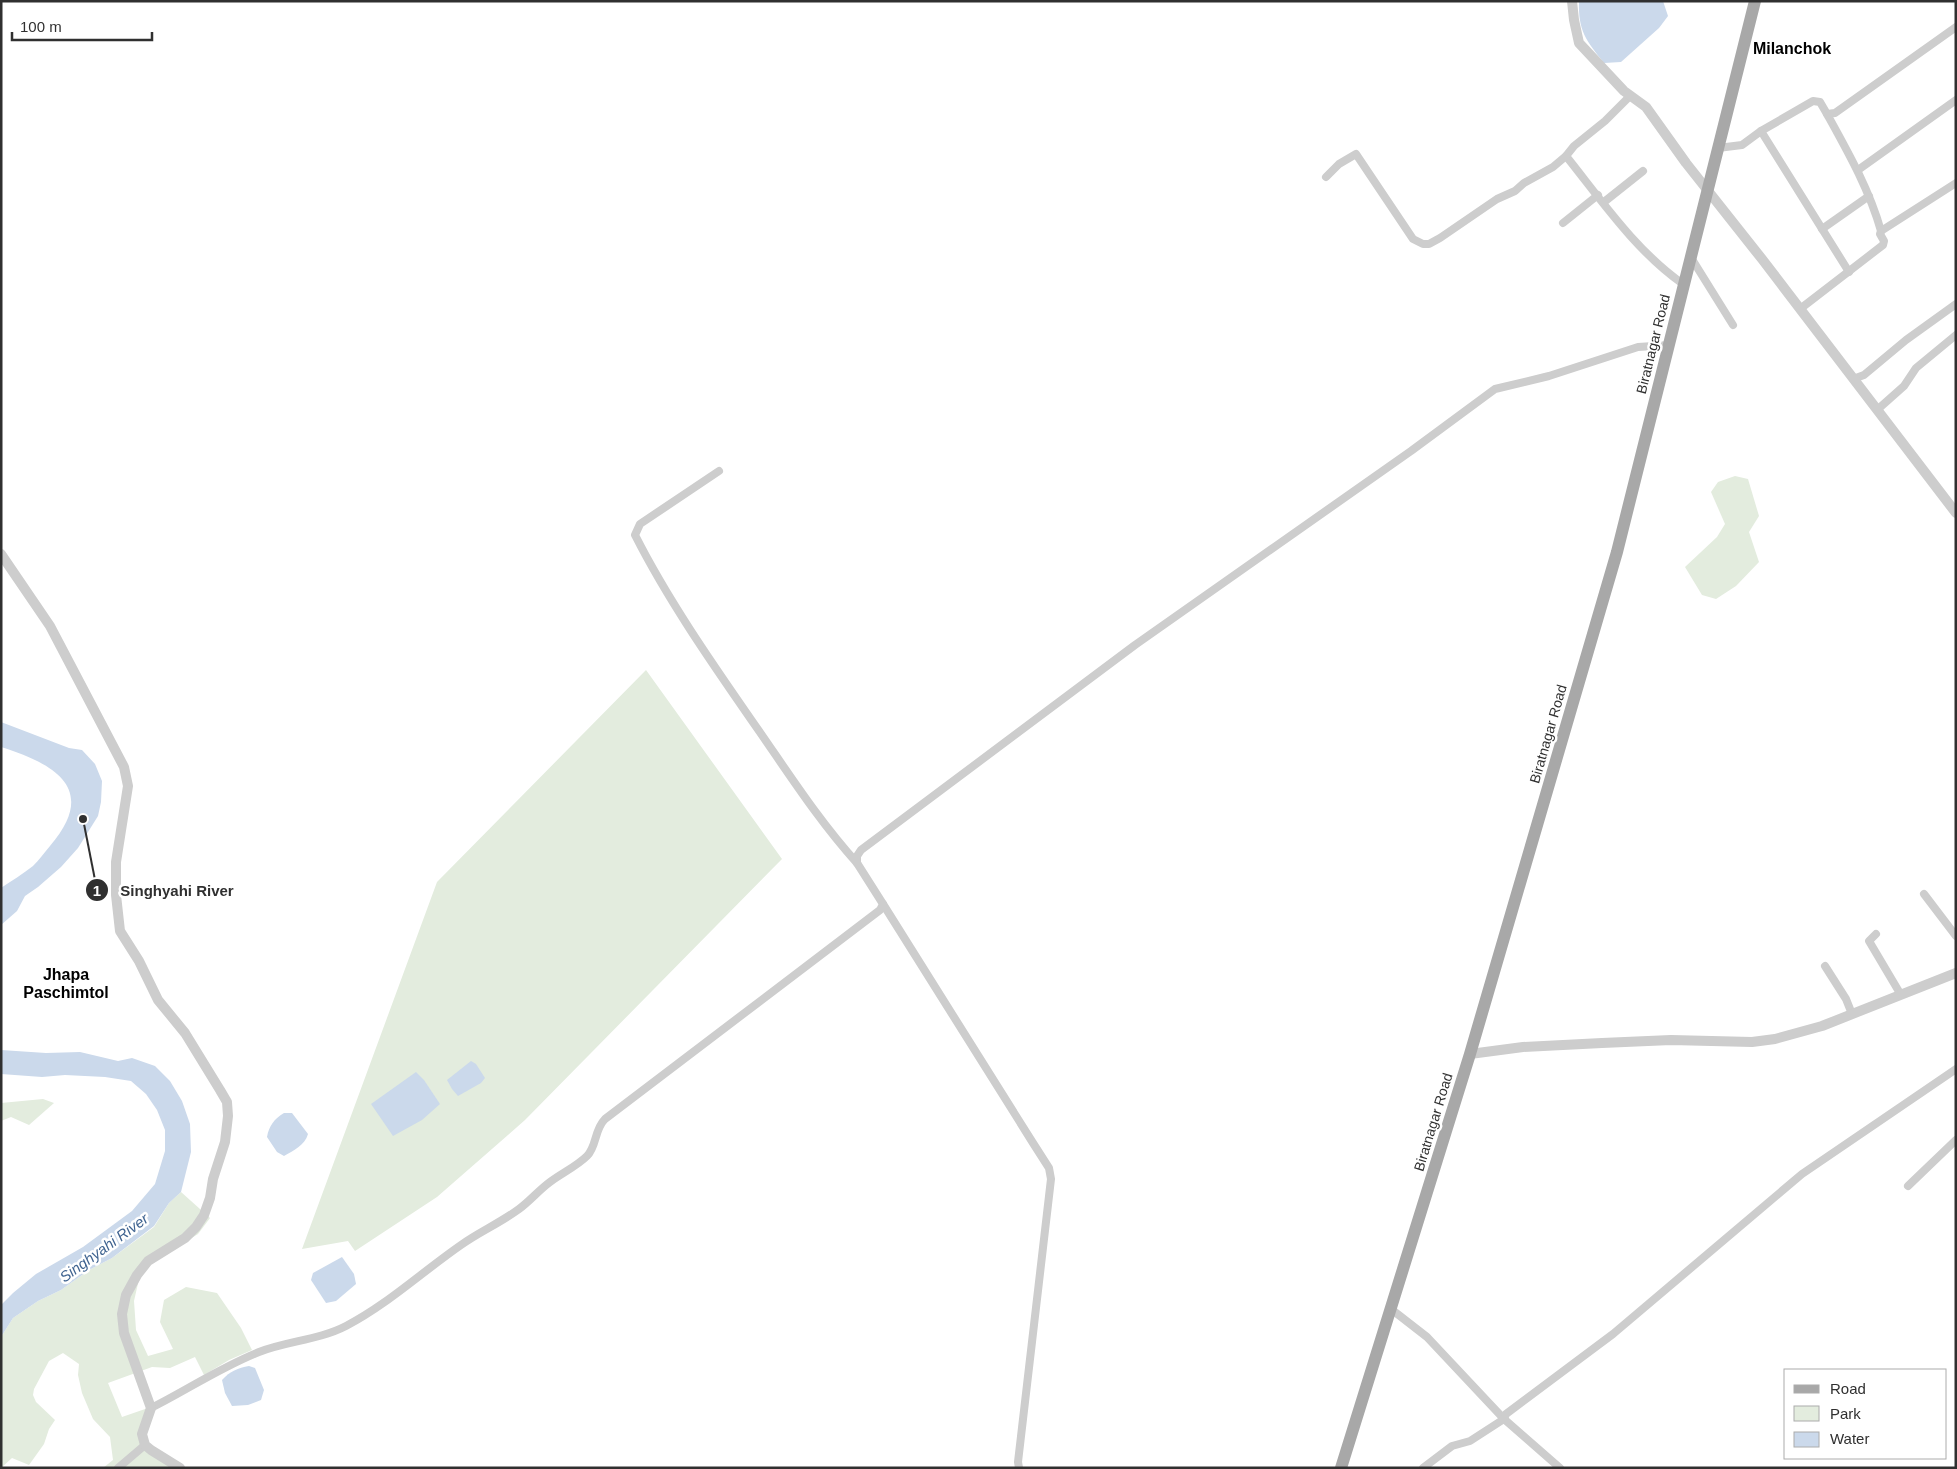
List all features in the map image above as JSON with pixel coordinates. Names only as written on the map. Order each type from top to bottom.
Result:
[{"type":"main road","name":"Biratnagar Road","points":[[1341,1468],[1470,1054],[1617,552],[1755,1]]},
{"type":"street","points":[[1572,1],[1579,43],[1630,96],[1646,107],[1686,163],[1708,189],[1956,513]]},
{"type":"street","points":[[1827,114],[1835,113],[1956,27]]},
{"type":"street","points":[[1326,177],[1339,164],[1356,154],[1413,239],[1423,244],[1429,244],[1497,198],[1515,191],[1524,183],[1553,166],[1605,121],[1630,96]]},
{"type":"street","points":[[1858,170],[1956,100]]},
{"type":"street","points":[[1718,148],[1742,145],[1813,101],[1820,102],[1858,170],[1881,231],[1880,234],[1884,241],[1883,245],[1800,309]]},
{"type":"street","points":[[1762,131],[1849,272]]},
{"type":"street","points":[[1566,156],[1638,245],[1667,273],[1684,284]]},
{"type":"street","points":[[1604,202],[1644,170]]},
{"type":"street","points":[[1881,231],[1956,183]]},
{"type":"street","points":[[1563,223],[1598,195]]},
{"type":"street","points":[[1822,230],[1869,196]]},
{"type":"street","points":[[1690,256],[1733,325]]},
{"type":"street","points":[[1853,378],[1864,375],[1906,340],[1956,304]]},
{"type":"street","points":[[1877,410],[1904,386],[1916,368],[1956,335]]},
{"type":"street","points":[[857,863],[857,856],[862,850],[1135,645],[1411,451],[1495,389],[1548,376],[1638,347],[1669,345]]},
{"type":"street","points":[[719,471],[640,524],[635,535],[673,601],[723,680],[809,804],[840,845],[857,863],[1049,1168],[1051,1180],[1047,1228],[1018,1462],[1019,1468]]},
{"type":"street","points":[[1,554],[50,626],[124,767],[128,786],[116,862],[116,895],[120,931],[139,962],[158,1000],[171,1019],[185,1033],[226,1102],[228,1116],[225,1142],[204,1215],[196,1228],[185,1238],[148,1261],[137,1275],[126,1295],[122,1314],[124,1333],[151,1408],[142,1434],[145,1445],[180,1468]]},
{"type":"street","points":[[1924,894],[1956,936]]},
{"type":"street","points":[[151,1408],[232,1364],[261,1351],[320,1336],[344,1327],[396,1294],[471,1238],[520,1208],[548,1183],[587,1156],[592,1148],[599,1125],[605,1119],[868,920],[880,910],[883,904]]},
{"type":"street","points":[[1876,934],[1869,941],[1901,995]]},
{"type":"street","points":[[1825,966],[1846,999],[1852,1014]]},
{"type":"street","points":[[1470,1054],[1522,1047],[1651,1040],[1752,1042],[1792,1035],[1822,1026],[1956,973]]},
{"type":"street","points":[[1423,1468],[1452,1446],[1470,1441],[1504,1419],[1506,1414],[1628,1321],[1802,1174],[1956,1069]]},
{"type":"street","points":[[1908,1186],[1956,1140]]},
{"type":"street","points":[[1391,1309],[1427,1337],[1504,1419],[1560,1468]]},
{"type":"street","points":[[118,1468],[145,1445]]},
{"type":"green space","points":[[1735,476],[1748,479],[1759,516],[1749,532],[1759,562],[1736,586],[1716,599],[1702,595],[1685,567],[1717,537],[1725,524],[1711,492],[1718,482]]},
{"type":"green space","points":[[646,670],[782,859],[525,1120],[437,1197],[355,1251],[348,1241],[302,1249],[437,882]]},
{"type":"green space","points":[[43,1099],[54,1103],[29,1125],[11,1117],[1,1121],[1,1103]]},
{"type":"green space","points":[[181,1192],[210,1218],[198,1234],[153,1262],[139,1279],[134,1301],[136,1330],[148,1356],[173,1349],[160,1322],[164,1300],[186,1287],[217,1293],[241,1328],[252,1350],[229,1360],[204,1375],[195,1357],[170,1368],[152,1367],[108,1383],[122,1417],[148,1408],[138,1433],[175,1468],[103,1468],[113,1460],[110,1437],[93,1419],[82,1393],[78,1375],[79,1364],[63,1353],[49,1361],[34,1389],[33,1395],[36,1402],[55,1420],[49,1429],[44,1444],[29,1465],[12,1458],[1,1468],[1,1337],[13,1318],[38,1301],[61,1290],[89,1270],[112,1258],[154,1227],[169,1203]]},
{"type":"water","points":[[1579,1],[1663,1],[1668,16],[1659,28],[1621,62],[1604,63],[1584,35],[1580,20]]},
{"type":"water","points":[[1,722],[69,748],[82,750],[95,764],[102,781],[98,816],[78,848],[61,867],[25,896],[17,911],[1,925],[1,888],[33,866],[64,826],[71,809],[70,794],[64,782],[53,771],[21,754],[1,747]]},
{"type":"water","points":[[1,1050],[46,1053],[80,1052],[118,1061],[132,1058],[155,1066],[170,1081],[182,1101],[190,1124],[191,1152],[181,1192],[169,1203],[154,1226],[112,1258],[89,1270],[61,1290],[38,1301],[13,1318],[1,1337],[1,1305],[13,1293],[36,1274],[83,1247],[132,1211],[155,1184],[165,1151],[165,1130],[157,1110],[146,1094],[131,1081],[105,1077],[65,1075],[42,1077],[1,1074]]},
{"type":"water","points":[[471,1061],[476,1064],[485,1078],[481,1083],[458,1096],[447,1080]]},
{"type":"water","points":[[416,1072],[424,1080],[440,1104],[422,1120],[393,1136],[371,1104]]},
{"type":"water","points":[[284,1113],[292,1113],[308,1134],[295,1150],[284,1156],[277,1152],[267,1137],[272,1123]]},
{"type":"water","points":[[342,1257],[354,1274],[356,1284],[336,1301],[326,1303],[311,1280],[313,1273]]},
{"type":"water","points":[[249,1366],[255,1368],[264,1390],[261,1400],[248,1405],[232,1406],[225,1393],[222,1380],[234,1370]]},
{"type":"place","name":"Singhyahi River","points":[[83,819]]},
{"type":"district","name":"Milanchok","points":[[1792,48]]},
{"type":"district","name":"Jhapa Paschimtol","points":[[66,983]]}]
